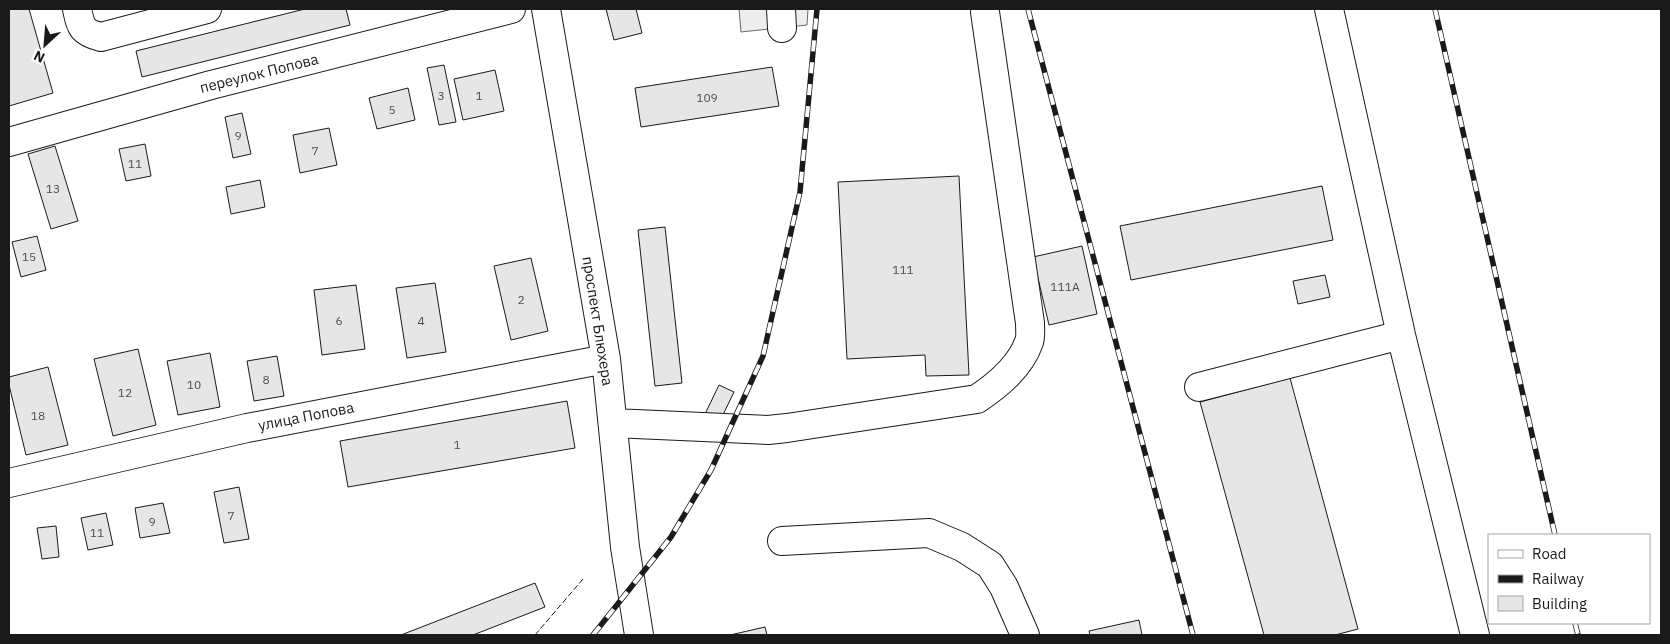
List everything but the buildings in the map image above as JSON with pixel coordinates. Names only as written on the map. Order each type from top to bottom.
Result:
[{"type":"street","points":[[77,9],[80,25],[87,33],[101,37],[207,9]]},
{"type":"street","name":"переулок Попова","points":[[9,142],[211,85],[511,9]]},
{"type":"street","name":"проспект Блюхера","points":[[546,9],[606,359],[627,563],[639,635]]},
{"type":"street","points":[[1329,9],[1401,335],[1474,635]]},
{"type":"street","points":[[613,423],[768,430],[787,428],[977,400],[996,387],[1015,367],[1030,341],[1030,323],[985,12]]},
{"type":"street","points":[[1199,387],[1401,335]]},
{"type":"street","name":"улица Попова","points":[[9,483],[247,428],[606,359]]},
{"type":"street","points":[[782,542],[929,533],[962,547],[990,565],[1004,587],[1025,635]]},
{"type":"shaded area","points":[[739,9],[808,9],[807,25],[741,32]]},
{"type":"railway","points":[[593,635],[671,537],[711,470],[763,356],[800,192],[817,9]]},
{"type":"railway","points":[[1028,9],[1193,635]]},
{"type":"railway","points":[[1435,9],[1555,534]]},
{"type":"railway","points":[[1575,624],[1578,635]]},
{"type":"fence","points":[[535,635],[583,579]]}]
